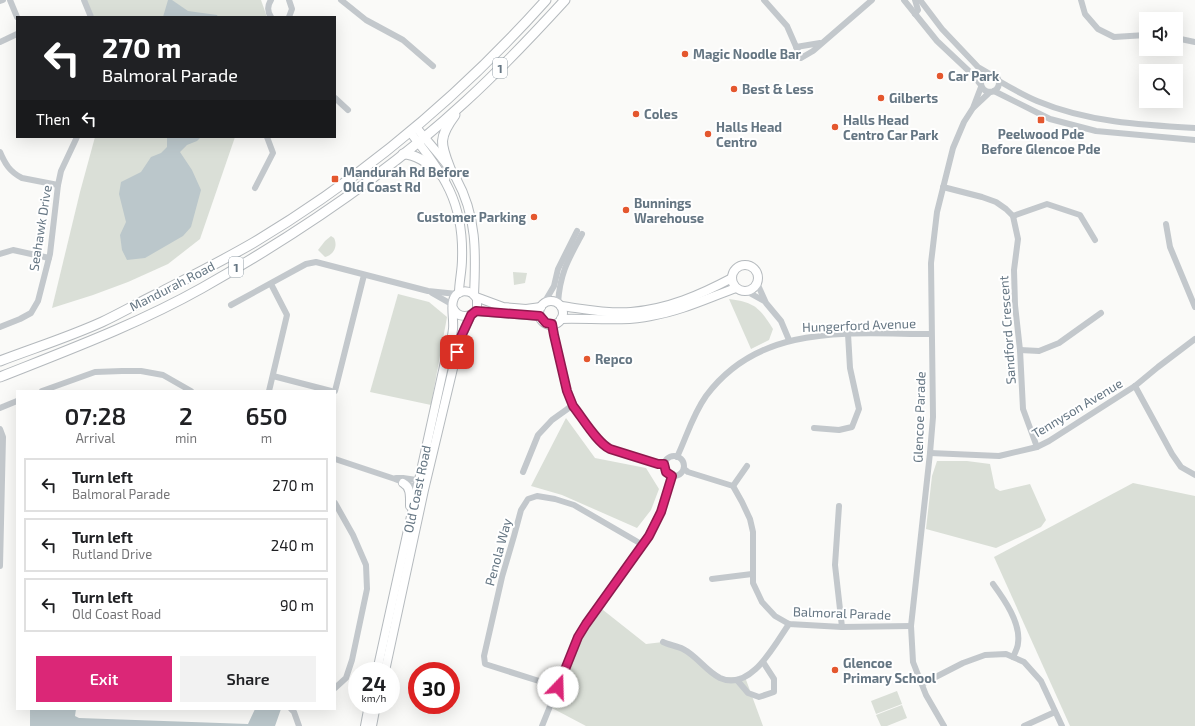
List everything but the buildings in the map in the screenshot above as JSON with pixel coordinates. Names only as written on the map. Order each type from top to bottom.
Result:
[{"type":"highway","name":"1","points":[[413,129],[481,68],[546,0]]},
{"type":"highway","name":"1","points":[[403,154],[465,102],[534,34],[565,0]]},
{"type":"highway","points":[[451,171],[442,147],[442,140],[448,124],[465,102]]},
{"type":"highway","name":"Mandurah Road","points":[[0,361],[102,322],[222,261],[324,197],[413,129]]},
{"type":"highway","name":"Mandurah Road","points":[[0,377],[129,324],[201,288],[316,217],[353,192],[403,154]]},
{"type":"highway","points":[[403,154],[410,154],[425,162],[445,178]]},
{"type":"main road","points":[[413,129],[451,171],[466,200],[475,240],[475,296],[478,304],[473,313]]},
{"type":"main road","points":[[421,139],[445,178],[455,202],[461,226],[462,258],[458,294]]},
{"type":"main road","points":[[745,265],[754,269],[758,278],[757,283],[753,288],[746,291],[736,288],[733,284],[732,278],[736,269],[745,265]]},
{"type":"main road","points":[[559,305],[606,312],[630,312],[654,309],[680,302],[704,293],[732,278]]},
{"type":"main road","points":[[561,319],[563,310],[553,301],[526,309],[503,307],[468,292],[458,294],[453,299],[453,306],[457,314],[460,315],[464,316],[473,313],[540,316],[546,323],[552,324],[561,319],[619,320],[650,316],[670,312],[736,288]]},
{"type":"main road","points":[[540,316],[543,305]]},
{"type":"main road","name":"Old Coast Road","points":[[387,662],[446,357],[452,338],[453,306]]},
{"type":"main road","name":"Old Coast Road","points":[[379,662],[410,523],[422,485],[460,339],[473,313]]},
{"type":"main road","points":[[403,483],[406,484],[409,491],[410,523]]},
{"type":"main road","points":[[365,726],[367,714]]},
{"type":"main road","points":[[372,726],[374,714]]},
{"type":"street","points":[[10,0],[17,16]]},
{"type":"street","points":[[84,0],[91,16]]},
{"type":"street","points":[[271,0],[268,9],[271,16]]},
{"type":"street","points":[[289,0],[292,9],[289,16]]},
{"type":"street","points":[[341,0],[366,20],[403,40],[433,66]]},
{"type":"street","points":[[764,0],[787,26],[801,58],[813,51],[872,0]]},
{"type":"street","points":[[904,0],[937,41],[972,74],[986,92],[992,92],[1050,119],[1096,131],[1195,140]]},
{"type":"street","points":[[915,14],[918,10],[916,0]]},
{"type":"street","points":[[920,0],[942,29],[978,67],[996,76],[999,81],[1037,101],[1094,118],[1116,122],[1195,128]]},
{"type":"street","points":[[1081,0],[1085,14],[1098,29],[1114,37],[1139,36]]},
{"type":"street","points":[[0,42],[16,34]]},
{"type":"street","points":[[1183,39],[1195,42]]},
{"type":"street","points":[[796,47],[822,43]]},
{"type":"street","points":[[981,86],[981,81],[984,76],[990,74]]},
{"type":"street","points":[[992,92],[998,87],[999,81]]},
{"type":"street","name":"Glencoe Parade","points":[[944,726],[926,695],[913,662],[911,626],[930,453],[932,417],[931,257],[935,223],[953,148],[964,122],[973,108],[981,86]]},
{"type":"street","name":"Glencoe Parade","points":[[973,108],[992,92]]},
{"type":"street","points":[[336,99],[348,110]]},
{"type":"street","name":"Seahawk Drive","points":[[0,327],[31,313],[36,306],[49,258],[58,185],[63,165],[76,138]]},
{"type":"street","points":[[255,188],[273,153],[268,138]]},
{"type":"street","points":[[0,152],[5,164],[16,175],[22,178],[58,185]]},
{"type":"street","points":[[943,187],[996,202],[1013,216],[1046,204],[1080,214],[1095,240]]},
{"type":"street","name":"Sandford Crescent","points":[[1013,216],[1018,239],[1014,270],[1015,305],[1020,350],[1023,409],[1037,446]]},
{"type":"street","points":[[1166,224],[1170,247],[1195,307]]},
{"type":"street","points":[[543,305],[554,286],[558,269],[580,232],[565,266],[559,286],[559,305]]},
{"type":"street","points":[[0,254],[13,250],[49,258]]},
{"type":"street","points":[[232,305],[306,264],[316,262],[428,291],[458,294]]},
{"type":"street","points":[[335,390],[364,274]]},
{"type":"street","points":[[757,283],[766,303]]},
{"type":"street","points":[[269,390],[287,316],[271,284]]},
{"type":"street","points":[[428,291],[453,306]]},
{"type":"street","points":[[746,291],[760,298],[766,303],[780,321],[789,340]]},
{"type":"street","points":[[1020,350],[1039,351],[1059,343],[1101,313]]},
{"type":"street","points":[[552,324],[565,385],[573,406],[606,447],[658,464],[664,464]]},
{"type":"street","points":[[814,428],[839,430],[852,427],[859,409],[850,368],[848,334]]},
{"type":"street","name":"Hungerford Avenue","points":[[677,457],[693,418],[705,397],[730,372],[747,358],[761,351],[789,340],[813,336],[848,334],[931,334]]},
{"type":"street","name":"Tennyson Avenue","points":[[930,453],[999,456],[1037,446],[1049,441],[1135,386],[1195,339]]},
{"type":"street","points":[[45,390],[95,372],[141,371],[163,376],[189,390]]},
{"type":"street","points":[[273,376],[328,390]]},
{"type":"street","points":[[1135,386],[1172,454],[1181,467],[1195,475]]},
{"type":"street","points":[[0,408],[16,401]]},
{"type":"street","points":[[523,472],[538,435],[552,420],[573,406]]},
{"type":"street","points":[[0,429],[3,437],[0,566]]},
{"type":"street","points":[[673,456],[677,457],[683,462],[684,470],[679,475],[672,476],[666,472],[664,464],[668,458],[673,456]]},
{"type":"street","points":[[336,459],[403,483],[422,485]]},
{"type":"street","points":[[684,470],[733,486],[747,466]]},
{"type":"street","points":[[542,726],[578,637],[643,545],[661,512],[672,476]]},
{"type":"street","points":[[395,479],[403,478],[422,485]]},
{"type":"street","name":"Balmoral Parade","points":[[733,486],[750,519],[753,532],[753,583],[762,602],[775,616],[789,624],[842,627],[911,626]]},
{"type":"street","name":"Penola Way","points":[[558,687],[485,664],[484,656],[502,576],[521,510],[528,499],[537,496],[555,499],[574,505],[643,545]]},
{"type":"street","points":[[336,505],[353,535],[366,566],[367,589],[352,660],[346,678],[336,687]]},
{"type":"street","points":[[838,506],[834,565],[842,627]]},
{"type":"street","points":[[712,579],[752,574]]},
{"type":"street","points":[[992,584],[1006,600],[1017,628],[1018,642],[1013,657]]},
{"type":"street","points":[[663,642],[684,650],[720,678],[733,681],[745,677],[763,662],[789,624]]},
{"type":"street","points":[[922,684],[985,654],[1006,654],[1024,662],[1041,681],[1062,726]]},
{"type":"street","points":[[737,680],[748,693],[759,697],[774,692],[774,679],[763,662]]},
{"type":"street","points":[[294,710],[299,726]]},
{"type":"street","points":[[1024,726],[1055,712]]},
{"type":"shaded area","points":[[86,0],[261,0],[267,16],[94,16]]},
{"type":"shaded area","points":[[168,0],[172,0],[188,11],[218,16],[163,16]]},
{"type":"shaded area","points":[[95,138],[235,138],[200,239],[168,264],[128,282],[52,308]]},
{"type":"shaded area","points":[[167,138],[200,138],[197,141],[187,145],[180,152],[192,170],[201,190],[191,227],[183,236],[145,258],[127,260],[122,250],[120,235],[126,222],[119,194],[121,182],[141,172],[151,157],[161,153],[167,147]]},
{"type":"shaded area","points":[[331,236],[334,238],[336,244],[333,252],[325,257],[318,250]]},
{"type":"shaded area","points":[[513,272],[527,273],[525,283],[514,285]]},
{"type":"shaded area","points":[[398,294],[429,302],[447,317],[431,405],[370,392]]},
{"type":"shaded area","points":[[729,299],[745,302],[756,307],[760,311],[773,329],[769,340],[751,349]]},
{"type":"shaded area","points":[[566,418],[595,458],[646,468],[659,489],[651,510],[637,528],[562,495],[531,486]]},
{"type":"shaded area","points":[[937,461],[967,461],[990,464],[995,488],[1000,491],[1030,484],[1046,520],[1041,527],[996,548],[926,529],[932,476]]},
{"type":"shaded area","points":[[1133,483],[1195,496],[1195,726],[1070,726],[994,557]]},
{"type":"shaded area","points":[[598,606],[646,644],[663,642],[684,650],[720,677],[745,677],[763,726],[586,726],[550,707],[568,660]]},
{"type":"shaded area","points":[[897,691],[902,704],[876,714],[871,701]]},
{"type":"shaded area","points":[[902,705],[907,718],[887,726],[881,726],[876,715]]},
{"type":"shaded area","points":[[30,710],[76,710],[75,716],[79,718],[248,724],[255,710],[281,710],[275,726],[30,726]]},
{"type":"place","name":"Magic Noodle Bar","points":[[685,54]]},
{"type":"place","name":"Car Park","points":[[940,76]]},
{"type":"place","name":"Best & Less","points":[[734,89]]},
{"type":"place","name":"Gilberts","points":[[881,98]]},
{"type":"place","name":"Coles","points":[[636,114]]},
{"type":"place","name":"Peelwood Pde Before Glencoe Pde","points":[[1041,120]]},
{"type":"place","name":"Halls Head Centro Car Park","points":[[835,127]]},
{"type":"place","name":"Halls Head Centro","points":[[708,134]]},
{"type":"place","name":"Mandurah Rd Before Old Coast Rd","points":[[335,179]]},
{"type":"place","name":"Bunnings Warehouse","points":[[626,210]]},
{"type":"place","name":"Customer Parking","points":[[534,217]]},
{"type":"place","name":"Repco","points":[[587,359]]},
{"type":"place","name":"Glencoe Primary School","points":[[835,670]]},
{"type":"route","points":[[457,352],[460,339],[471,315],[476,311],[540,316],[546,323],[552,324],[570,400],[596,436],[606,447],[610,449],[658,464],[664,464],[666,472],[672,476],[656,524],[643,545],[598,606],[578,637],[558,687]]}]
